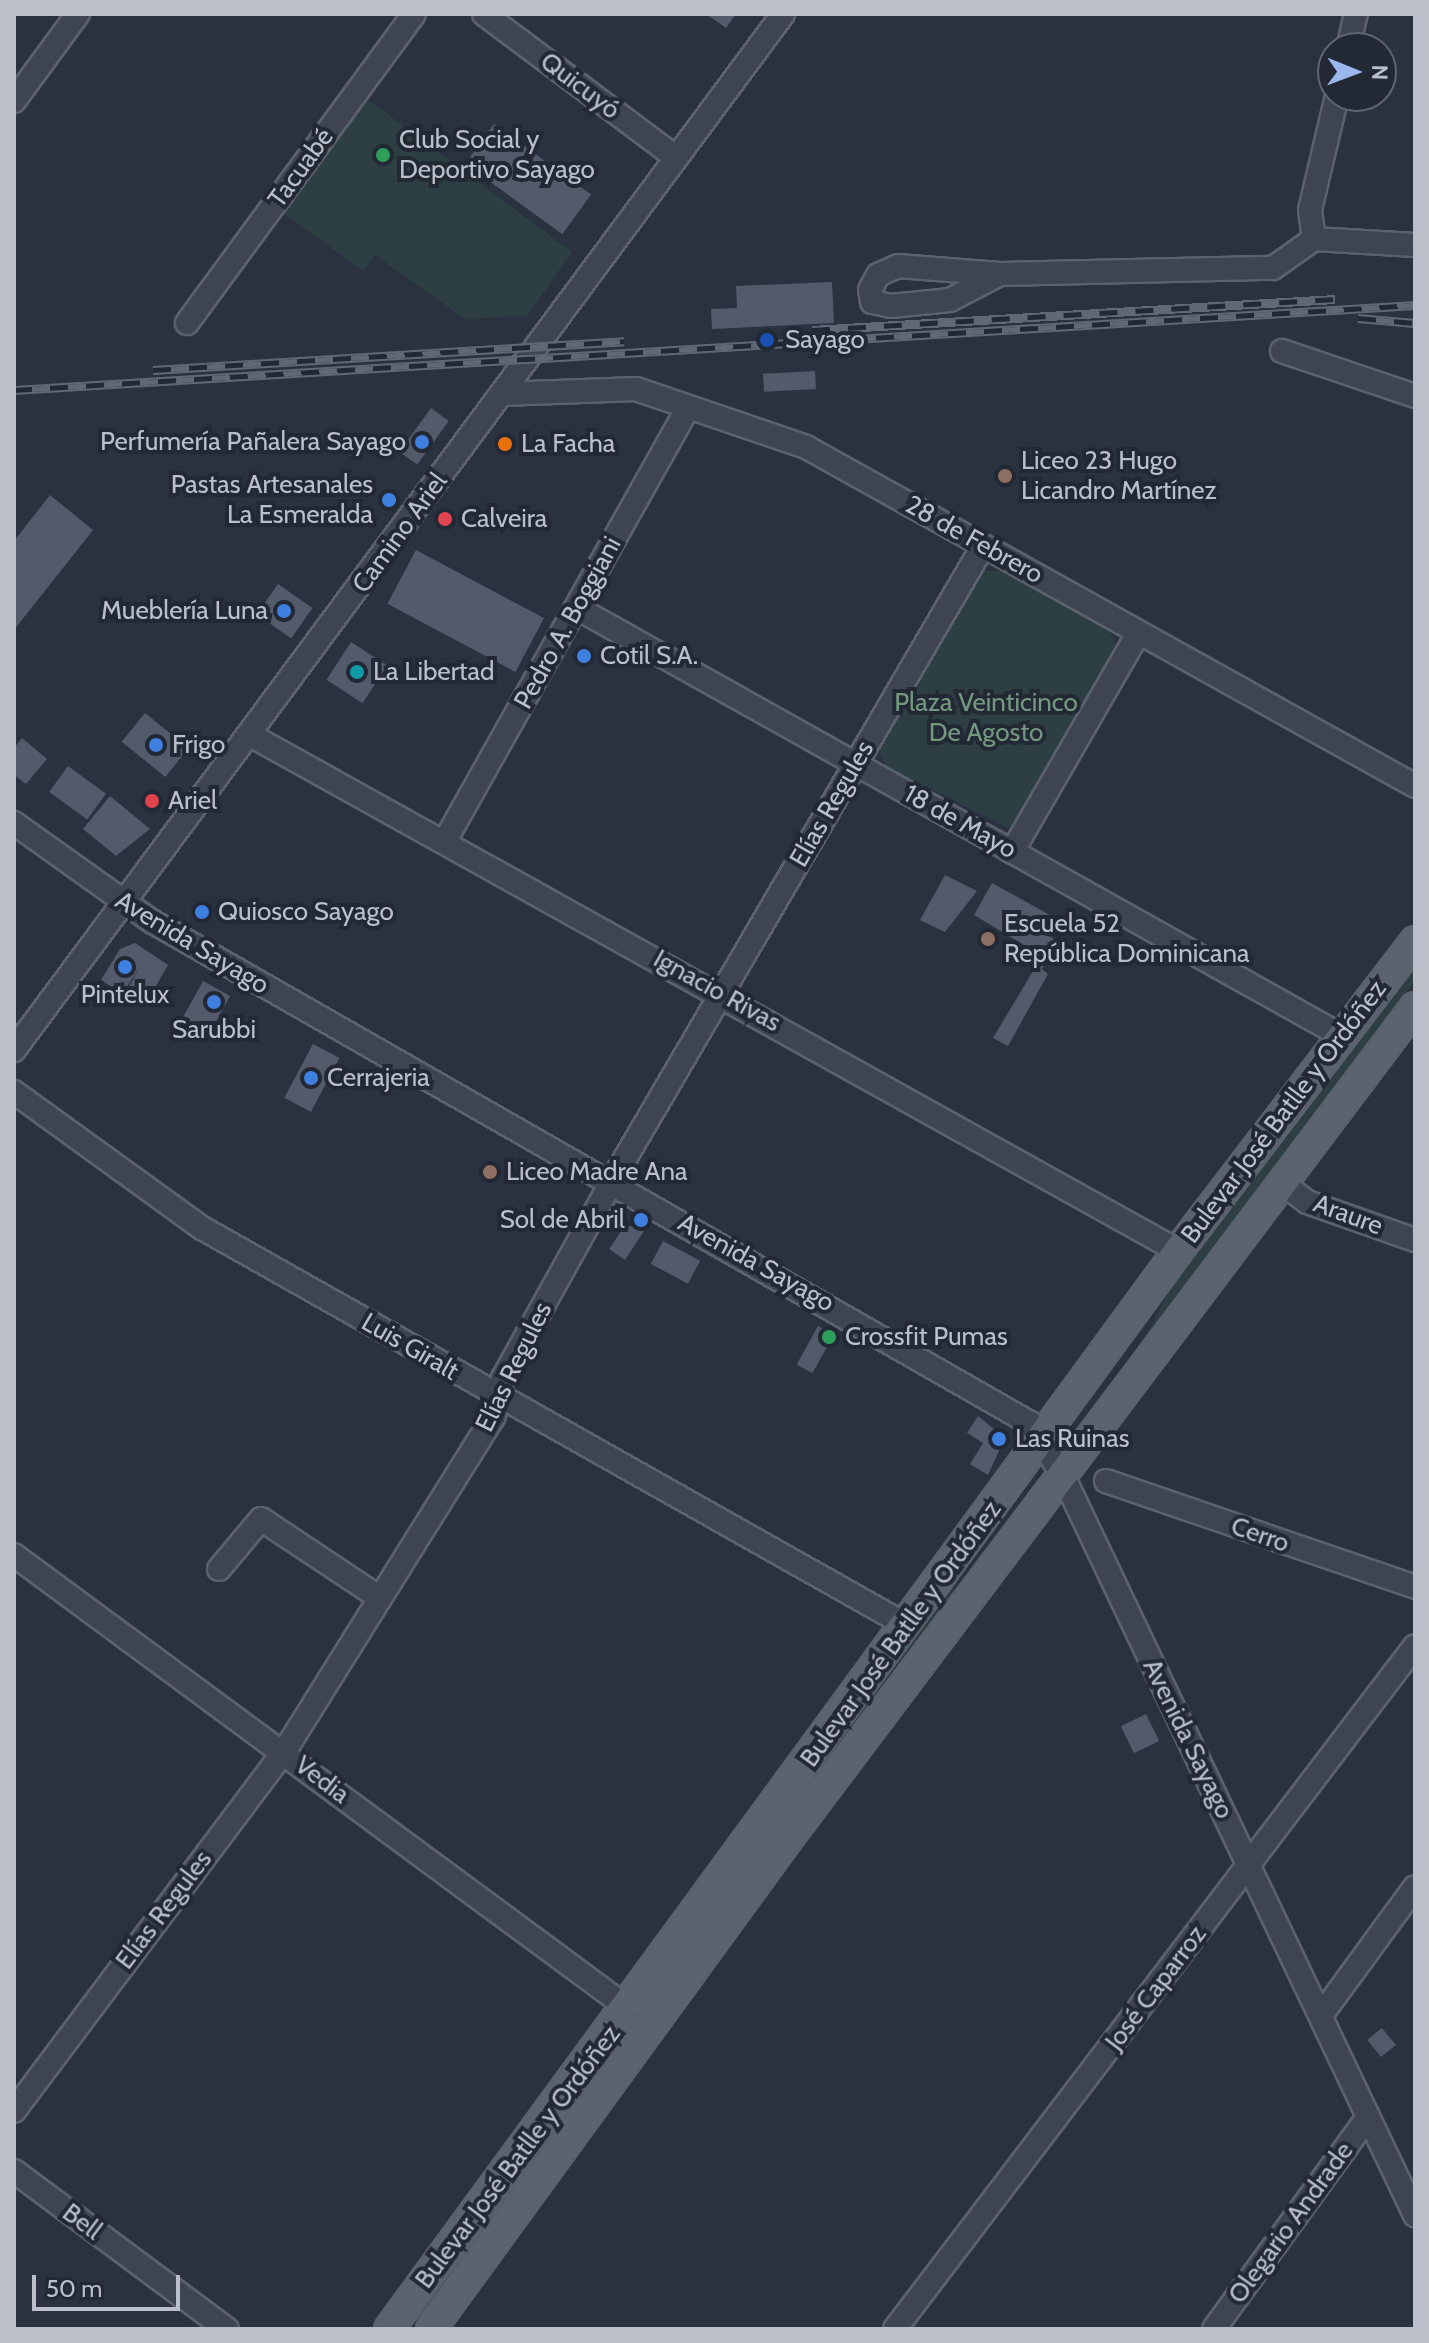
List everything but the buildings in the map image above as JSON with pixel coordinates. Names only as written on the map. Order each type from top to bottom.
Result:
[{"type":"main road","name":"Bulevar José Batlle y Ordóñez","points":[[389,2329],[628,2008],[1178,1251],[1415,941]]},
{"type":"main road","name":"Bulevar José Batlle y Ordóñez","points":[[431,2329],[1415,1007]]},
{"type":"street","points":[[14,101],[78,14]]},
{"type":"street","name":"Tacuabé","points":[[187,323],[414,14]]},
{"type":"street","name":"Quicuyó","points":[[484,14],[675,157]]},
{"type":"street","name":"Camino Ariel","points":[[14,1050],[122,903],[252,736],[783,14]]},
{"type":"street","points":[[1314,239],[1310,210],[1333,112]]},
{"type":"street","points":[[1000,274],[950,300],[872,302],[878,275],[898,266],[1000,274],[1273,268],[1314,239],[1415,245]]},
{"type":"street","points":[[1282,351],[1415,396]]},
{"type":"street","name":"28 de Febrero","points":[[502,394],[636,389],[806,447],[1415,786]]},
{"type":"street","name":"Pedro A. Boggiani","points":[[446,839],[688,407]]},
{"type":"street","name":"Elías Regules","points":[[14,2111],[284,1752],[494,1416],[499,1397],[612,1181],[983,546]]},
{"type":"street","name":"18 de Mayo","points":[[577,608],[1342,1036]]},
{"type":"street","points":[[1012,852],[1138,634]]},
{"type":"street","name":"Ignacio Rivas","points":[[252,736],[446,839],[1178,1251]]},
{"type":"street","name":"Avenida Sayago","points":[[14,823],[122,903],[1013,1408],[1043,1440],[1063,1476],[1322,2014],[1415,2215]]},
{"type":"street","name":"Luis Giralt","points":[[14,1092],[202,1228],[906,1625]]},
{"type":"street","name":"Araure","points":[[1284,1184],[1307,1202],[1415,1240]]},
{"type":"street","name":"Cerro","points":[[1106,1481],[1415,1587]]},
{"type":"street","points":[[219,1569],[261,1519],[380,1598]]},
{"type":"street","name":"Vedia","points":[[14,1555],[628,2008]]},
{"type":"street","name":"José Caparroz","points":[[895,2329],[1415,1646]]},
{"type":"street","points":[[1322,2014],[1415,1887]]},
{"type":"street","name":"Olegario Andrade","points":[[1214,2329],[1368,2117]]},
{"type":"street","name":"Bell","points":[[14,2171],[227,2329]]},
{"type":"green space","name":"Club Social y Deportivo Sayago","points":[[366,98],[572,252],[527,316],[465,319],[375,255],[363,271],[282,212]]},
{"type":"green space","name":"Plaza Veinticinco De Agosto","points":[[981,571],[1004,571],[1110,632],[1116,645],[1019,823],[1008,828],[887,767],[879,752]]},
{"type":"green space","points":[[1415,959],[1415,981],[1086,1421],[1140,1348],[1173,1283]]},
{"type":"green space","points":[[1025,1485],[964,1569],[930,1635],[409,2329],[439,2279]]},
{"type":"railway","points":[[812,330],[1335,299]]},
{"type":"railway","points":[[14,390],[1415,305]]},
{"type":"railway","points":[[1358,318],[1415,323]]},
{"type":"railway","points":[[153,370],[624,341]]},
{"type":"place","name":"Club Social y Deportivo Sayago","points":[[383,155]]},
{"type":"place","name":"Sayago","points":[[767,340]]},
{"type":"place","name":"Perfumería Pañalera Sayago","points":[[422,442]]},
{"type":"place","name":"La Facha","points":[[505,444]]},
{"type":"place","name":"Liceo 23 Hugo Licandro Martínez","points":[[1005,476]]},
{"type":"place","name":"Pastas Artesanales La Esmeralda","points":[[389,500]]},
{"type":"place","name":"Calveira","points":[[445,519]]},
{"type":"place","name":"Mueblería Luna","points":[[284,611]]},
{"type":"place","name":"Cotil S.A.","points":[[584,656]]},
{"type":"place","name":"La Libertad","points":[[357,672]]},
{"type":"place","name":"Frigo","points":[[156,745]]},
{"type":"place","name":"Ariel","points":[[152,801]]},
{"type":"place","name":"Quiosco Sayago","points":[[202,912]]},
{"type":"place","name":"Escuela 52 República Dominicana","points":[[988,939]]},
{"type":"place","name":"Pintelux","points":[[125,967]]},
{"type":"place","name":"Sarubbi","points":[[214,1002]]},
{"type":"place","name":"Cerrajeria","points":[[311,1078]]},
{"type":"place","name":"Liceo Madre Ana","points":[[490,1172]]},
{"type":"place","name":"Sol de Abril","points":[[641,1220]]},
{"type":"place","name":"Crossfit Pumas","points":[[829,1337]]},
{"type":"place","name":"Las Ruinas","points":[[999,1439]]}]
